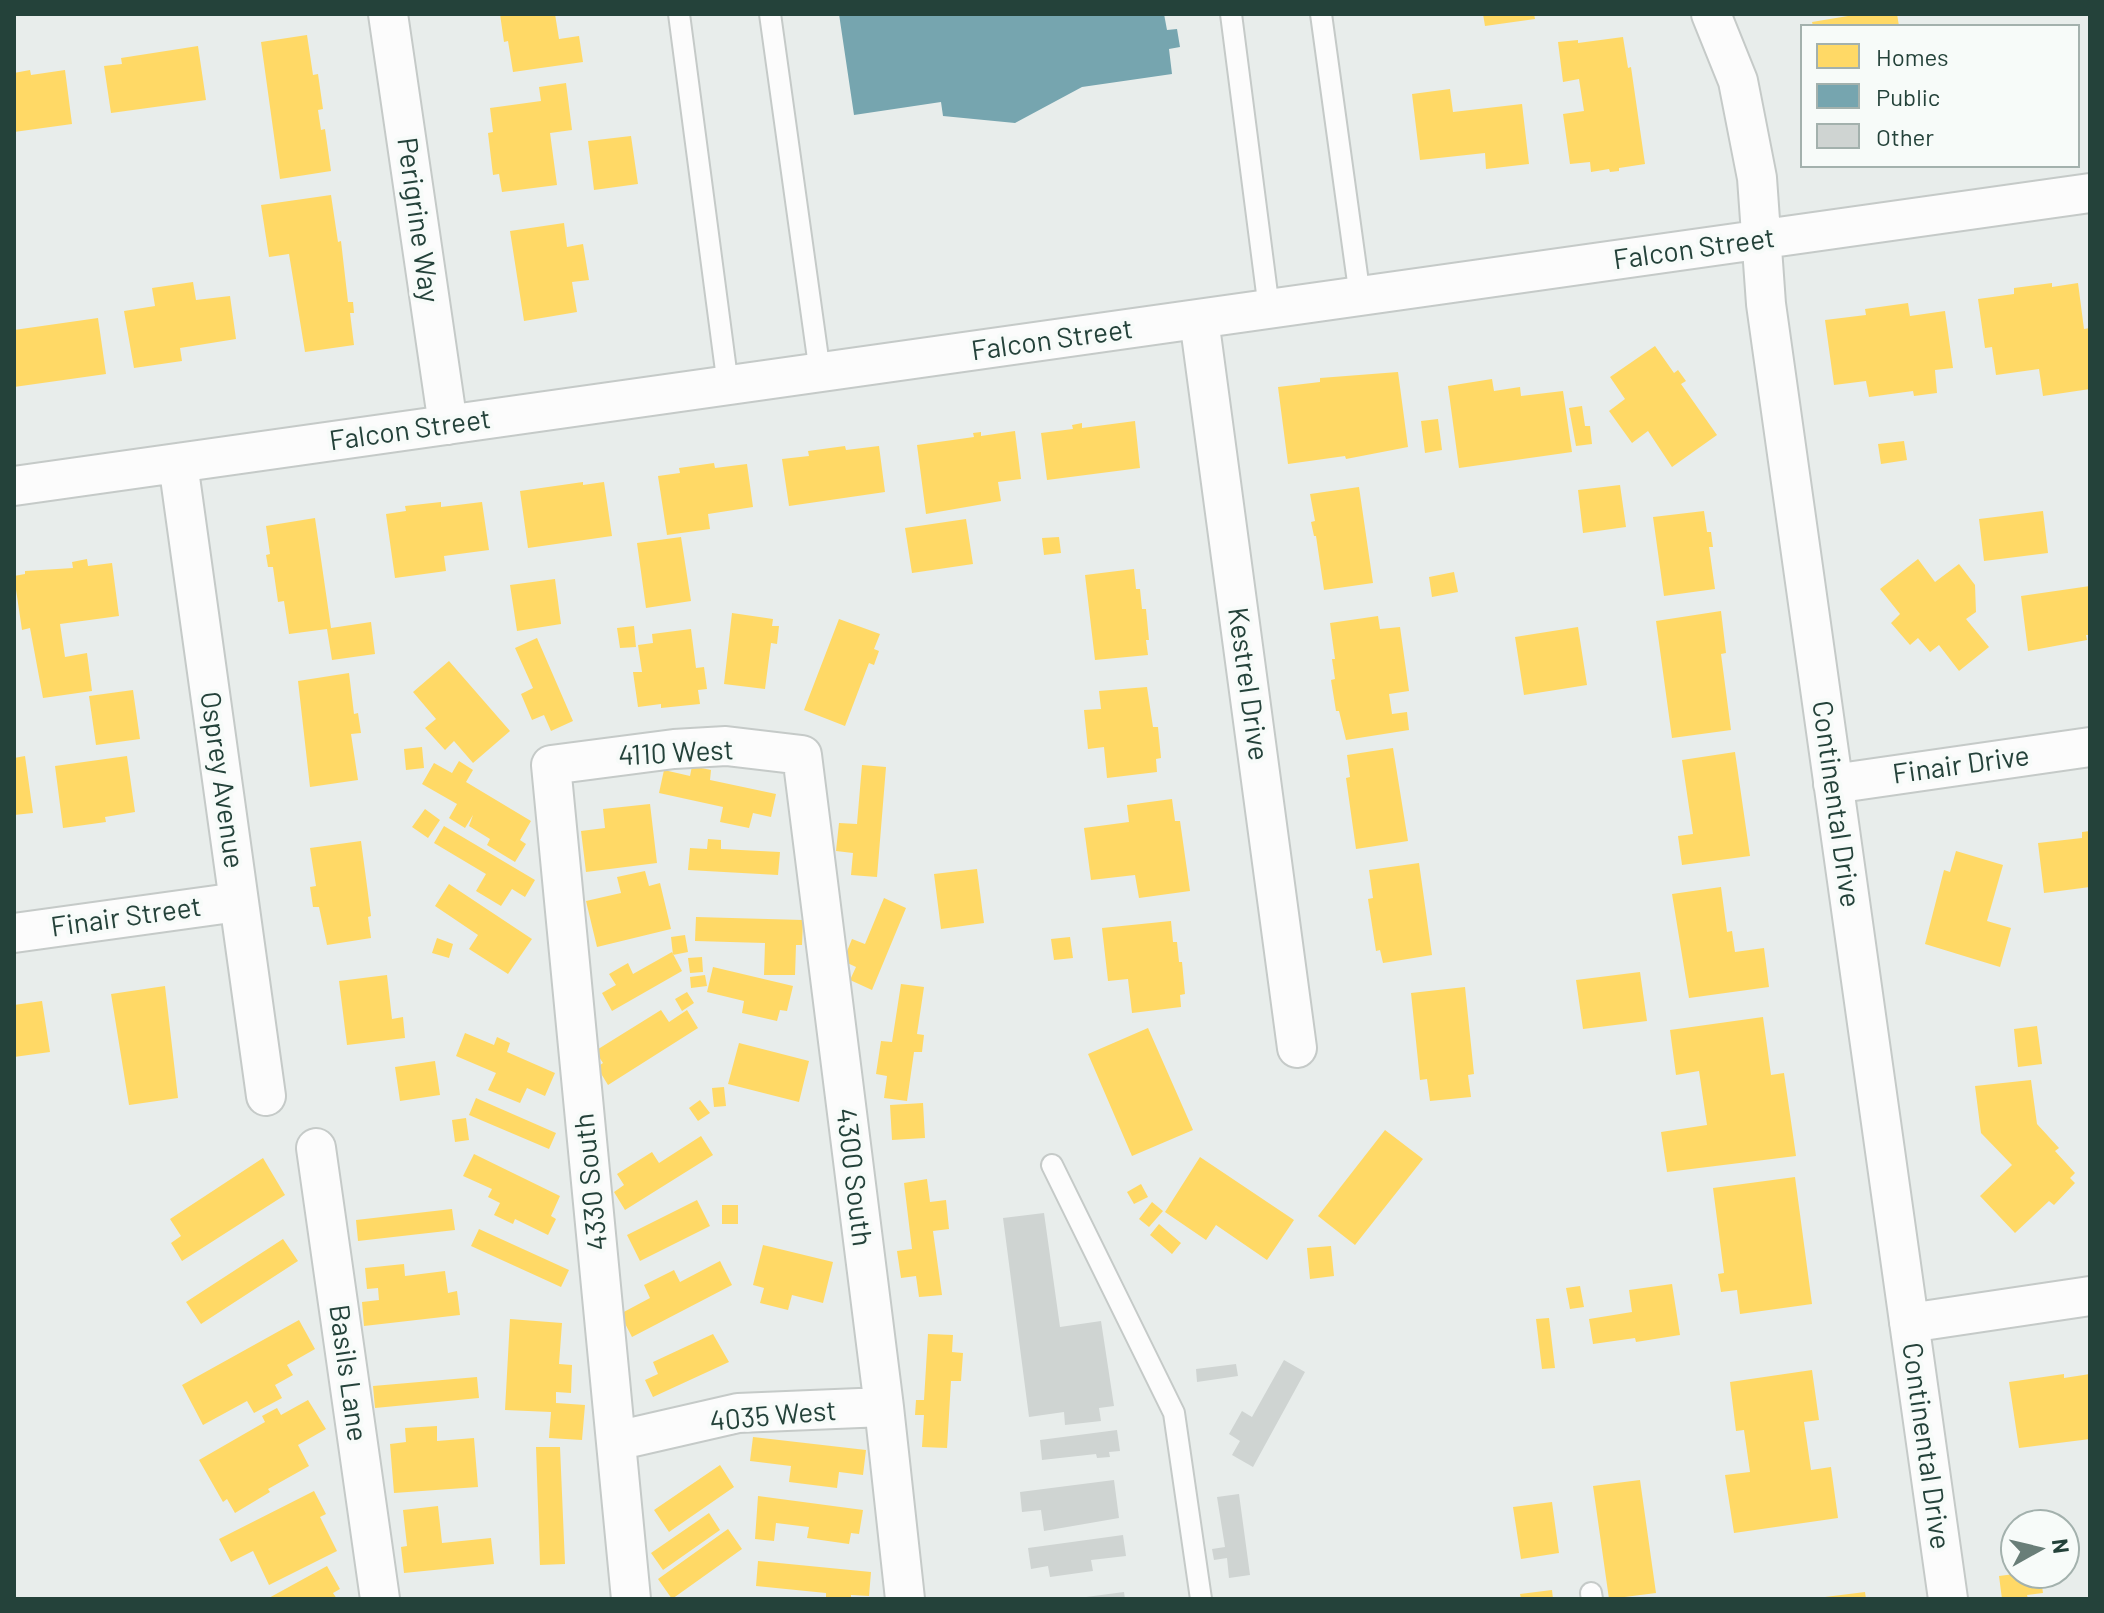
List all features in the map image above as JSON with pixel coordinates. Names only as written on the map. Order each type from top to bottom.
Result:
[{"type":"street","name":"Perigrine Way","points":[[388,14],[448,425]]},
{"type":"street","name":"Continental Drive","points":[[1711,14],[1738,81],[1757,178],[1768,319],[1948,1599]]},
{"type":"street","name":"Falcon Street","points":[[14,486],[2090,193]]},
{"type":"street","name":"Kestrel Drive","points":[[1199,319],[1297,1048]]},
{"type":"street","name":"Osprey Avenue","points":[[178,463],[266,1096]]},
{"type":"street","name":"4110 West","points":[[551,765],[674,749],[726,746],[802,755]]},
{"type":"street","name":"Finair Drive","points":[[1833,784],[2090,747]]},
{"type":"street","name":"4300 South","points":[[802,755],[884,1407],[905,1599]]},
{"type":"street","name":"4330 South","points":[[551,765],[631,1599]]},
{"type":"street","name":"Finair Street","points":[[14,933],[238,902]]},
{"type":"street","name":"Basils Lane","points":[[316,1148],[380,1599]]},
{"type":"street","points":[[1909,1323],[2090,1296]]},
{"type":"street","name":"4035 West","points":[[616,1441],[738,1413],[884,1407]]},
{"type":"lane","points":[[679,14],[728,386]]},
{"type":"lane","points":[[770,14],[820,373]]},
{"type":"lane","points":[[1231,14],[1269,309]]},
{"type":"lane","points":[[1321,14],[1360,297]]},
{"type":"lane","points":[[1052,1165],[1174,1413],[1201,1599]]},
{"type":"building: Homes","points":[[500,14],[555,14],[559,39],[579,36],[583,62],[513,72]]},
{"type":"building: Homes","points":[[1483,14],[1534,14],[1535,19],[1485,26]]},
{"type":"building: Homes","points":[[1860,14],[1897,14],[1899,24],[1812,24]]},
{"type":"building: Homes","points":[[307,35],[313,75],[318,74],[323,109],[318,110],[321,130],[325,129],[331,171],[280,179],[261,42]]},
{"type":"building: Homes","points":[[1623,37],[1628,68],[1631,67],[1645,164],[1619,168],[1619,171],[1591,172],[1590,162],[1570,164],[1563,114],[1584,111],[1579,79],[1563,82],[1558,42],[1578,40],[1578,43]]},
{"type":"building: Homes","points":[[198,46],[206,100],[111,113],[104,66],[122,64],[121,58]]},
{"type":"building: Homes","points":[[30,70],[31,75],[65,70],[72,124],[14,132],[14,73]]},
{"type":"building: Homes","points":[[566,83],[572,130],[550,133],[557,185],[502,192],[499,174],[493,175],[488,133],[493,132],[490,108],[541,101],[539,87]]},
{"type":"building: Homes","points":[[1450,89],[1453,112],[1522,104],[1529,164],[1486,169],[1485,153],[1420,160],[1412,94]]},
{"type":"building: Homes","points":[[631,136],[638,184],[594,190],[588,141]]},
{"type":"building: Homes","points":[[331,195],[338,242],[341,241],[348,302],[353,302],[354,313],[350,313],[354,345],[305,352],[289,254],[269,257],[261,205]]},
{"type":"building: Homes","points":[[564,223],[567,247],[583,244],[589,280],[572,282],[577,312],[524,321],[510,231]]},
{"type":"building: Homes","points":[[193,282],[196,300],[230,296],[236,339],[180,348],[182,361],[134,368],[124,311],[155,306],[152,288]]},
{"type":"building: Homes","points":[[2052,283],[2052,287],[2078,283],[2084,329],[2090,328],[2090,389],[2043,396],[2039,369],[1996,375],[1992,347],[1985,348],[1978,299],[2014,294],[2014,288]]},
{"type":"building: Homes","points":[[1908,303],[1910,316],[1945,311],[1953,368],[1935,370],[1937,393],[1914,396],[1913,391],[1869,397],[1866,381],[1834,385],[1825,320],[1866,315],[1865,309]]},
{"type":"building: Homes","points":[[98,318],[106,374],[14,387],[14,330]]},
{"type":"building: Homes","points":[[1655,346],[1674,373],[1678,370],[1686,381],[1681,384],[1717,435],[1672,467],[1648,431],[1632,443],[1609,411],[1625,399],[1610,377]]},
{"type":"building: Homes","points":[[1398,372],[1408,447],[1346,459],[1345,456],[1288,464],[1278,387],[1320,382],[1320,378]]},
{"type":"building: Homes","points":[[1492,379],[1494,391],[1520,387],[1521,396],[1563,391],[1572,452],[1459,468],[1448,386]]},
{"type":"building: Homes","points":[[1582,406],[1585,426],[1590,426],[1592,444],[1576,446],[1569,408]]},
{"type":"building: Homes","points":[[1438,419],[1442,450],[1425,453],[1421,421]]},
{"type":"building: Homes","points":[[1135,421],[1140,468],[1047,480],[1041,433],[1073,429],[1072,425],[1082,423],[1082,428]]},
{"type":"building: Homes","points":[[1015,431],[1021,479],[998,482],[1001,501],[926,514],[917,445],[974,437],[973,433],[981,432],[981,436]]},
{"type":"building: Homes","points":[[1904,441],[1907,460],[1881,464],[1878,444]]},
{"type":"building: Homes","points":[[845,446],[846,450],[879,446],[885,492],[789,506],[782,459],[809,456],[808,451]]},
{"type":"building: Homes","points":[[714,463],[715,468],[747,464],[753,507],[708,514],[710,529],[667,535],[658,476],[680,473],[679,468]]},
{"type":"building: Homes","points":[[583,482],[583,485],[604,482],[612,536],[528,548],[520,491]]},
{"type":"building: Homes","points":[[1620,485],[1626,527],[1583,533],[1578,490]]},
{"type":"building: Homes","points":[[1359,487],[1373,583],[1324,590],[1311,522],[1315,521],[1310,494]]},
{"type":"building: Homes","points":[[441,502],[441,507],[482,502],[489,550],[444,556],[446,571],[395,578],[386,514],[406,511],[405,506]]},
{"type":"building: Homes","points":[[1704,511],[1707,532],[1711,532],[1713,547],[1709,547],[1715,589],[1664,596],[1653,517]]},
{"type":"building: Homes","points":[[2043,511],[2048,553],[1984,561],[1979,519]]},
{"type":"building: Homes","points":[[315,518],[331,628],[371,622],[375,654],[332,660],[327,629],[289,634],[284,601],[278,602],[273,567],[268,567],[266,555],[270,554],[266,526]]},
{"type":"building: Homes","points":[[966,519],[973,564],[912,573],[905,528]]},
{"type":"building: Homes","points":[[681,537],[691,601],[646,608],[637,543]]},
{"type":"building: Homes","points":[[1059,537],[1061,553],[1044,555],[1042,538]]},
{"type":"building: Homes","points":[[87,559],[88,566],[112,563],[119,616],[60,624],[65,657],[87,653],[92,691],[43,698],[30,628],[22,630],[14,576],[25,574],[25,571],[73,568],[72,562]]},
{"type":"building: Homes","points":[[1918,559],[1935,582],[1959,564],[1975,585],[1976,612],[1966,619],[1989,647],[1959,671],[1939,645],[1930,652],[1918,638],[1910,645],[1891,623],[1900,614],[1880,589]]},
{"type":"building: Homes","points":[[1134,569],[1142,609],[1146,609],[1148,655],[1095,660],[1085,575]]},
{"type":"building: Homes","points":[[1454,572],[1458,592],[1432,597],[1429,577]]},
{"type":"building: Homes","points":[[555,579],[561,624],[517,631],[510,585]]},
{"type":"building: Homes","points":[[2090,586],[2090,635],[2086,635],[2087,640],[2028,651],[2021,596]]},
{"type":"building: Homes","points":[[1721,611],[1726,653],[1721,654],[1731,730],[1672,738],[1656,621]]},
{"type":"building: Homes","points":[[732,613],[773,619],[772,626],[779,626],[777,644],[771,643],[765,689],[724,684]]},
{"type":"building: Homes","points":[[1378,616],[1380,629],[1400,627],[1409,691],[1389,694],[1392,714],[1407,712],[1409,730],[1346,740],[1339,711],[1336,711],[1331,680],[1335,679],[1332,659],[1335,659],[1330,623]]},
{"type":"building: Homes","points":[[839,619],[880,634],[874,649],[879,651],[874,665],[869,663],[845,726],[804,710]]},
{"type":"building: Homes","points":[[634,626],[636,647],[620,648],[617,628]]},
{"type":"building: Homes","points":[[1578,627],[1587,685],[1524,695],[1515,637]]},
{"type":"building: Homes","points":[[691,629],[696,668],[704,667],[707,689],[698,690],[700,704],[638,707],[633,672],[642,672],[638,645],[653,643],[652,634]]},
{"type":"building: Homes","points":[[537,638],[573,721],[551,731],[544,715],[532,720],[521,694],[533,688],[515,648]]},
{"type":"building: Homes","points":[[449,661],[510,731],[473,763],[454,741],[445,750],[425,728],[436,719],[413,692]]},
{"type":"building: Homes","points":[[349,673],[354,714],[358,713],[361,733],[351,734],[358,780],[310,787],[298,681]]},
{"type":"building: Homes","points":[[1147,687],[1153,727],[1158,727],[1161,758],[1156,759],[1157,772],[1107,778],[1104,747],[1088,749],[1084,710],[1101,709],[1099,691]]},
{"type":"building: Homes","points":[[133,690],[140,739],[96,745],[89,696]]},
{"type":"building: Homes","points":[[422,747],[424,768],[406,770],[404,749]]},
{"type":"building: Homes","points":[[1393,748],[1408,841],[1356,849],[1346,778],[1350,777],[1347,755]]},
{"type":"building: Homes","points":[[1735,752],[1750,856],[1682,865],[1678,836],[1693,834],[1682,760]]},
{"type":"building: Homes","points":[[25,756],[33,813],[14,815],[14,758]]},
{"type":"building: Homes","points":[[127,756],[135,812],[105,817],[106,822],[63,828],[55,766]]},
{"type":"building: Homes","points":[[459,761],[473,770],[466,782],[531,821],[520,840],[526,844],[515,862],[487,845],[490,839],[469,826],[473,815],[465,828],[449,818],[457,804],[422,784],[434,763],[452,773]]},
{"type":"building: Homes","points":[[862,765],[886,767],[877,877],[851,875],[853,853],[836,851],[839,823],[857,824]]},
{"type":"building: Homes","points":[[692,766],[711,770],[710,780],[776,794],[771,817],[753,813],[749,828],[720,822],[723,807],[659,793],[664,770],[690,776]]},
{"type":"building: Homes","points":[[1172,799],[1175,821],[1180,821],[1190,891],[1139,898],[1135,875],[1091,880],[1084,828],[1129,822],[1127,805]]},
{"type":"building: Homes","points":[[650,804],[657,863],[586,872],[581,831],[605,828],[603,809]]},
{"type":"building: Homes","points":[[425,809],[440,820],[428,838],[412,827]]},
{"type":"building: Homes","points":[[444,826],[535,880],[525,897],[512,889],[501,906],[476,891],[486,874],[434,843]]},
{"type":"building: Homes","points":[[2090,831],[2090,887],[2044,893],[2038,843],[2082,838],[2082,832]]},
{"type":"building: Homes","points":[[708,839],[721,840],[721,849],[780,852],[778,875],[688,870],[690,848],[707,849]]},
{"type":"building: Homes","points":[[361,841],[371,938],[327,945],[319,907],[313,907],[310,887],[316,886],[310,848]]},
{"type":"building: Homes","points":[[1956,851],[2003,865],[1987,921],[2011,928],[2000,967],[1925,944],[1944,870],[1950,872]]},
{"type":"building: Homes","points":[[1419,863],[1432,955],[1383,963],[1380,950],[1376,951],[1368,899],[1373,898],[1369,870]]},
{"type":"building: Homes","points":[[977,869],[984,923],[941,929],[934,874]]},
{"type":"building: Homes","points":[[645,871],[649,886],[660,883],[671,929],[597,947],[586,901],[621,893],[617,877]]},
{"type":"building: Homes","points":[[449,884],[532,939],[508,974],[469,949],[478,935],[435,906]]},
{"type":"building: Homes","points":[[1721,887],[1727,932],[1732,931],[1735,952],[1764,948],[1769,987],[1689,998],[1672,894]]},
{"type":"building: Homes","points":[[884,898],[906,908],[872,990],[850,980],[856,967],[843,961],[852,939],[865,944]]},
{"type":"building: Homes","points":[[696,917],[803,920],[802,945],[796,945],[795,975],[764,975],[765,943],[695,941]]},
{"type":"building: Homes","points":[[1171,921],[1173,942],[1177,942],[1179,962],[1182,962],[1185,994],[1180,995],[1181,1007],[1132,1013],[1128,979],[1108,981],[1102,928]]},
{"type":"building: Homes","points":[[685,935],[688,952],[673,955],[671,937]]},
{"type":"building: Homes","points":[[1070,937],[1073,958],[1054,960],[1051,939]]},
{"type":"building: Homes","points":[[437,938],[453,944],[449,958],[432,953]]},
{"type":"building: Homes","points":[[672,952],[682,971],[612,1011],[602,993],[616,985],[609,974],[628,963],[633,974]]},
{"type":"building: Homes","points":[[702,957],[703,972],[690,973],[688,958]]},
{"type":"building: Homes","points":[[713,967],[793,986],[787,1011],[780,1010],[777,1021],[742,1013],[744,1001],[707,992]]},
{"type":"building: Homes","points":[[1640,972],[1647,1021],[1583,1029],[1576,980]]},
{"type":"building: Homes","points":[[387,975],[392,1019],[403,1017],[405,1038],[347,1045],[339,981]]},
{"type":"building: Homes","points":[[705,975],[707,986],[691,988],[690,977]]},
{"type":"building: Homes","points":[[901,984],[924,987],[917,1034],[924,1035],[922,1052],[914,1052],[907,1101],[884,1098],[887,1076],[876,1074],[881,1041],[892,1042]]},
{"type":"building: Homes","points":[[165,986],[178,1098],[129,1105],[111,994]]},
{"type":"building: Homes","points":[[1465,987],[1474,1074],[1468,1075],[1471,1097],[1430,1101],[1427,1079],[1420,1080],[1411,993]]},
{"type":"building: Homes","points":[[687,992],[694,1003],[682,1011],[675,999]]},
{"type":"building: Homes","points":[[42,1001],[50,1052],[14,1057],[14,1005]]},
{"type":"building: Homes","points":[[661,1010],[669,1022],[687,1010],[698,1028],[608,1085],[597,1067],[603,1063],[595,1051]]},
{"type":"building: Homes","points":[[1763,1017],[1771,1075],[1784,1073],[1796,1156],[1667,1172],[1661,1132],[1707,1125],[1699,1071],[1676,1075],[1670,1030]]},
{"type":"building: Homes","points":[[2037,1026],[2042,1064],[2018,1067],[2014,1029]]},
{"type":"building: Homes","points":[[1148,1028],[1193,1130],[1132,1156],[1088,1054]]},
{"type":"building: Homes","points":[[465,1033],[494,1045],[497,1037],[510,1043],[507,1052],[555,1073],[545,1096],[527,1088],[520,1103],[488,1090],[496,1073],[456,1056]]},
{"type":"building: Homes","points":[[739,1043],[809,1061],[799,1102],[728,1084]]},
{"type":"building: Homes","points":[[435,1061],[440,1095],[400,1101],[395,1067]]},
{"type":"building: Homes","points":[[2031,1080],[2037,1124],[2059,1148],[2055,1151],[2075,1173],[2070,1178],[2075,1183],[2054,1205],[2049,1201],[2015,1233],[1980,1196],[2012,1165],[1981,1133],[1975,1086]]},
{"type":"building: Homes","points":[[724,1087],[726,1106],[714,1107],[712,1088]]},
{"type":"building: Homes","points":[[476,1098],[556,1133],[549,1149],[469,1115]]},
{"type":"building: Homes","points":[[700,1100],[710,1113],[698,1121],[689,1108]]},
{"type":"building: Homes","points":[[923,1103],[925,1138],[892,1140],[890,1105]]},
{"type":"building: Homes","points":[[466,1118],[469,1140],[455,1142],[452,1120]]},
{"type":"building: Homes","points":[[1385,1130],[1423,1159],[1355,1245],[1318,1216]]},
{"type":"building: Homes","points":[[701,1136],[713,1155],[625,1210],[614,1192],[624,1185],[617,1174],[652,1152],[659,1163]]},
{"type":"building: Homes","points":[[474,1154],[560,1196],[551,1216],[556,1219],[548,1235],[515,1219],[513,1224],[494,1215],[500,1203],[488,1197],[492,1189],[463,1176]]},
{"type":"building: Homes","points":[[1200,1157],[1294,1220],[1267,1260],[1216,1225],[1206,1240],[1165,1212]]},
{"type":"building: Homes","points":[[263,1158],[285,1195],[182,1261],[171,1243],[181,1236],[170,1219]]},
{"type":"building: Homes","points":[[1795,1177],[1812,1304],[1740,1314],[1737,1290],[1721,1292],[1718,1274],[1724,1273],[1713,1188]]},
{"type":"building: Homes","points":[[927,1179],[930,1202],[946,1200],[949,1229],[933,1231],[942,1295],[919,1297],[916,1276],[901,1278],[897,1251],[912,1249],[904,1183]]},
{"type":"building: Homes","points":[[1141,1184],[1148,1197],[1134,1204],[1127,1192]]},
{"type":"building: Homes","points":[[697,1200],[710,1226],[640,1261],[627,1235]]},
{"type":"building: Homes","points":[[1152,1202],[1163,1211],[1149,1227],[1139,1219]]},
{"type":"building: Homes","points":[[722,1205],[738,1205],[738,1224],[722,1224]]},
{"type":"building: Homes","points":[[452,1209],[455,1230],[358,1241],[356,1220]]},
{"type":"building: Homes","points":[[1159,1224],[1181,1243],[1172,1254],[1150,1235]]},
{"type":"building: Homes","points":[[479,1229],[569,1270],[561,1287],[471,1246]]},
{"type":"building: Homes","points":[[283,1239],[298,1261],[201,1324],[186,1302]]},
{"type":"building: Homes","points":[[763,1245],[833,1262],[823,1303],[792,1295],[788,1310],[760,1303],[764,1288],[753,1285]]},
{"type":"building: Homes","points":[[1331,1246],[1334,1276],[1310,1279],[1307,1248]]},
{"type":"building: Homes","points":[[720,1261],[732,1285],[632,1337],[620,1314],[650,1298],[644,1285],[674,1270],[680,1282]]},
{"type":"building: Homes","points":[[404,1264],[405,1276],[445,1271],[448,1293],[457,1291],[460,1315],[364,1326],[362,1302],[379,1300],[378,1288],[367,1289],[365,1268]]},
{"type":"building: Homes","points":[[1672,1284],[1680,1335],[1636,1342],[1635,1338],[1593,1344],[1589,1319],[1632,1312],[1629,1290]]},
{"type":"building: Homes","points":[[1580,1286],[1584,1307],[1570,1309],[1566,1288]]},
{"type":"building: Homes","points":[[1549,1318],[1555,1368],[1542,1369],[1536,1319]]},
{"type":"building: Homes","points":[[510,1319],[562,1323],[559,1364],[572,1365],[571,1393],[556,1392],[556,1403],[585,1405],[582,1440],[549,1438],[551,1412],[505,1410]]},
{"type":"building: Homes","points":[[299,1320],[315,1349],[287,1365],[293,1375],[275,1385],[282,1398],[254,1413],[247,1401],[203,1425],[182,1385]]},
{"type":"building: Homes","points":[[713,1334],[729,1362],[653,1397],[645,1380],[658,1374],[653,1362]]},
{"type":"building: Homes","points":[[928,1334],[953,1335],[952,1352],[963,1353],[961,1381],[951,1381],[947,1448],[922,1447],[924,1415],[915,1415],[916,1400],[924,1400]]},
{"type":"building: Homes","points":[[1812,1370],[1819,1420],[1804,1422],[1811,1470],[1831,1467],[1838,1518],[1734,1533],[1725,1475],[1750,1472],[1744,1430],[1736,1431],[1730,1382]]},
{"type":"building: Homes","points":[[2064,1374],[2064,1378],[2090,1374],[2090,1439],[2019,1448],[2009,1382]]},
{"type":"building: Homes","points":[[477,1377],[479,1398],[375,1408],[373,1386]]},
{"type":"building: Homes","points":[[308,1400],[326,1429],[298,1445],[309,1466],[268,1489],[270,1492],[235,1513],[227,1499],[223,1502],[199,1460],[265,1422],[262,1416],[277,1408],[281,1415]]},
{"type":"building: Homes","points":[[437,1426],[437,1441],[474,1438],[478,1487],[394,1493],[390,1444],[406,1442],[405,1428]]},
{"type":"building: Homes","points":[[753,1437],[866,1450],[863,1475],[839,1472],[837,1488],[789,1482],[791,1466],[750,1461]]},
{"type":"building: Homes","points":[[536,1447],[560,1447],[565,1564],[540,1565]]},
{"type":"building: Homes","points":[[720,1465],[734,1487],[669,1532],[654,1510]]},
{"type":"building: Homes","points":[[1640,1480],[1656,1593],[1609,1599],[1593,1486]]},
{"type":"building: Homes","points":[[314,1491],[326,1514],[320,1517],[337,1551],[269,1585],[253,1551],[231,1562],[219,1539]]},
{"type":"building: Homes","points":[[758,1496],[863,1510],[859,1534],[851,1533],[849,1544],[807,1538],[809,1527],[776,1523],[774,1541],[755,1539]]},
{"type":"building: Homes","points":[[1552,1502],[1559,1553],[1521,1559],[1513,1507]]},
{"type":"building: Homes","points":[[438,1506],[442,1543],[491,1538],[494,1564],[404,1573],[401,1547],[407,1546],[403,1510]]},
{"type":"building: Homes","points":[[709,1513],[720,1530],[663,1570],[651,1553]]},
{"type":"building: Homes","points":[[728,1529],[742,1549],[672,1599],[658,1579]]},
{"type":"building: Homes","points":[[758,1561],[871,1572],[869,1596],[826,1599],[826,1593],[756,1586]]},
{"type":"building: Homes","points":[[327,1566],[340,1589],[333,1593],[337,1599],[267,1599]]},
{"type":"building: Homes","points":[[2001,1589],[2042,1589],[2043,1593],[2027,1595],[2028,1599],[2002,1599]]},
{"type":"building: Homes","points":[[1552,1590],[1553,1599],[1521,1599],[1520,1594]]},
{"type":"building: Homes","points":[[1865,1592],[1866,1599],[1825,1599],[1825,1597]]},
{"type":"building: Public","points":[[839,14],[1164,14],[1167,30],[1177,29],[1180,47],[1169,49],[1172,74],[1082,87],[1015,123],[943,116],[941,102],[854,115]]},
{"type":"building: Other","points":[[1044,1213],[1060,1327],[1101,1321],[1114,1406],[1099,1408],[1101,1421],[1065,1425],[1064,1412],[1029,1417],[1003,1218]]},
{"type":"building: Other","points":[[1284,1360],[1305,1372],[1253,1467],[1232,1455],[1240,1441],[1229,1434],[1242,1411],[1252,1417]]},
{"type":"building: Other","points":[[1236,1364],[1238,1376],[1197,1382],[1196,1369]]},
{"type":"building: Other","points":[[1117,1430],[1120,1451],[1109,1452],[1110,1457],[1097,1458],[1096,1454],[1042,1460],[1040,1440]]},
{"type":"building: Other","points":[[1114,1480],[1119,1518],[1044,1531],[1041,1510],[1022,1512],[1020,1492]]},
{"type":"building: Other","points":[[1239,1494],[1250,1575],[1229,1578],[1227,1558],[1214,1560],[1212,1549],[1225,1547],[1217,1497]]},
{"type":"building: Other","points":[[1123,1535],[1126,1556],[1091,1560],[1093,1571],[1050,1577],[1048,1566],[1031,1569],[1028,1548]]},
{"type":"building: Other","points":[[1124,1592],[1125,1599],[1086,1599],[1086,1597]]}]
